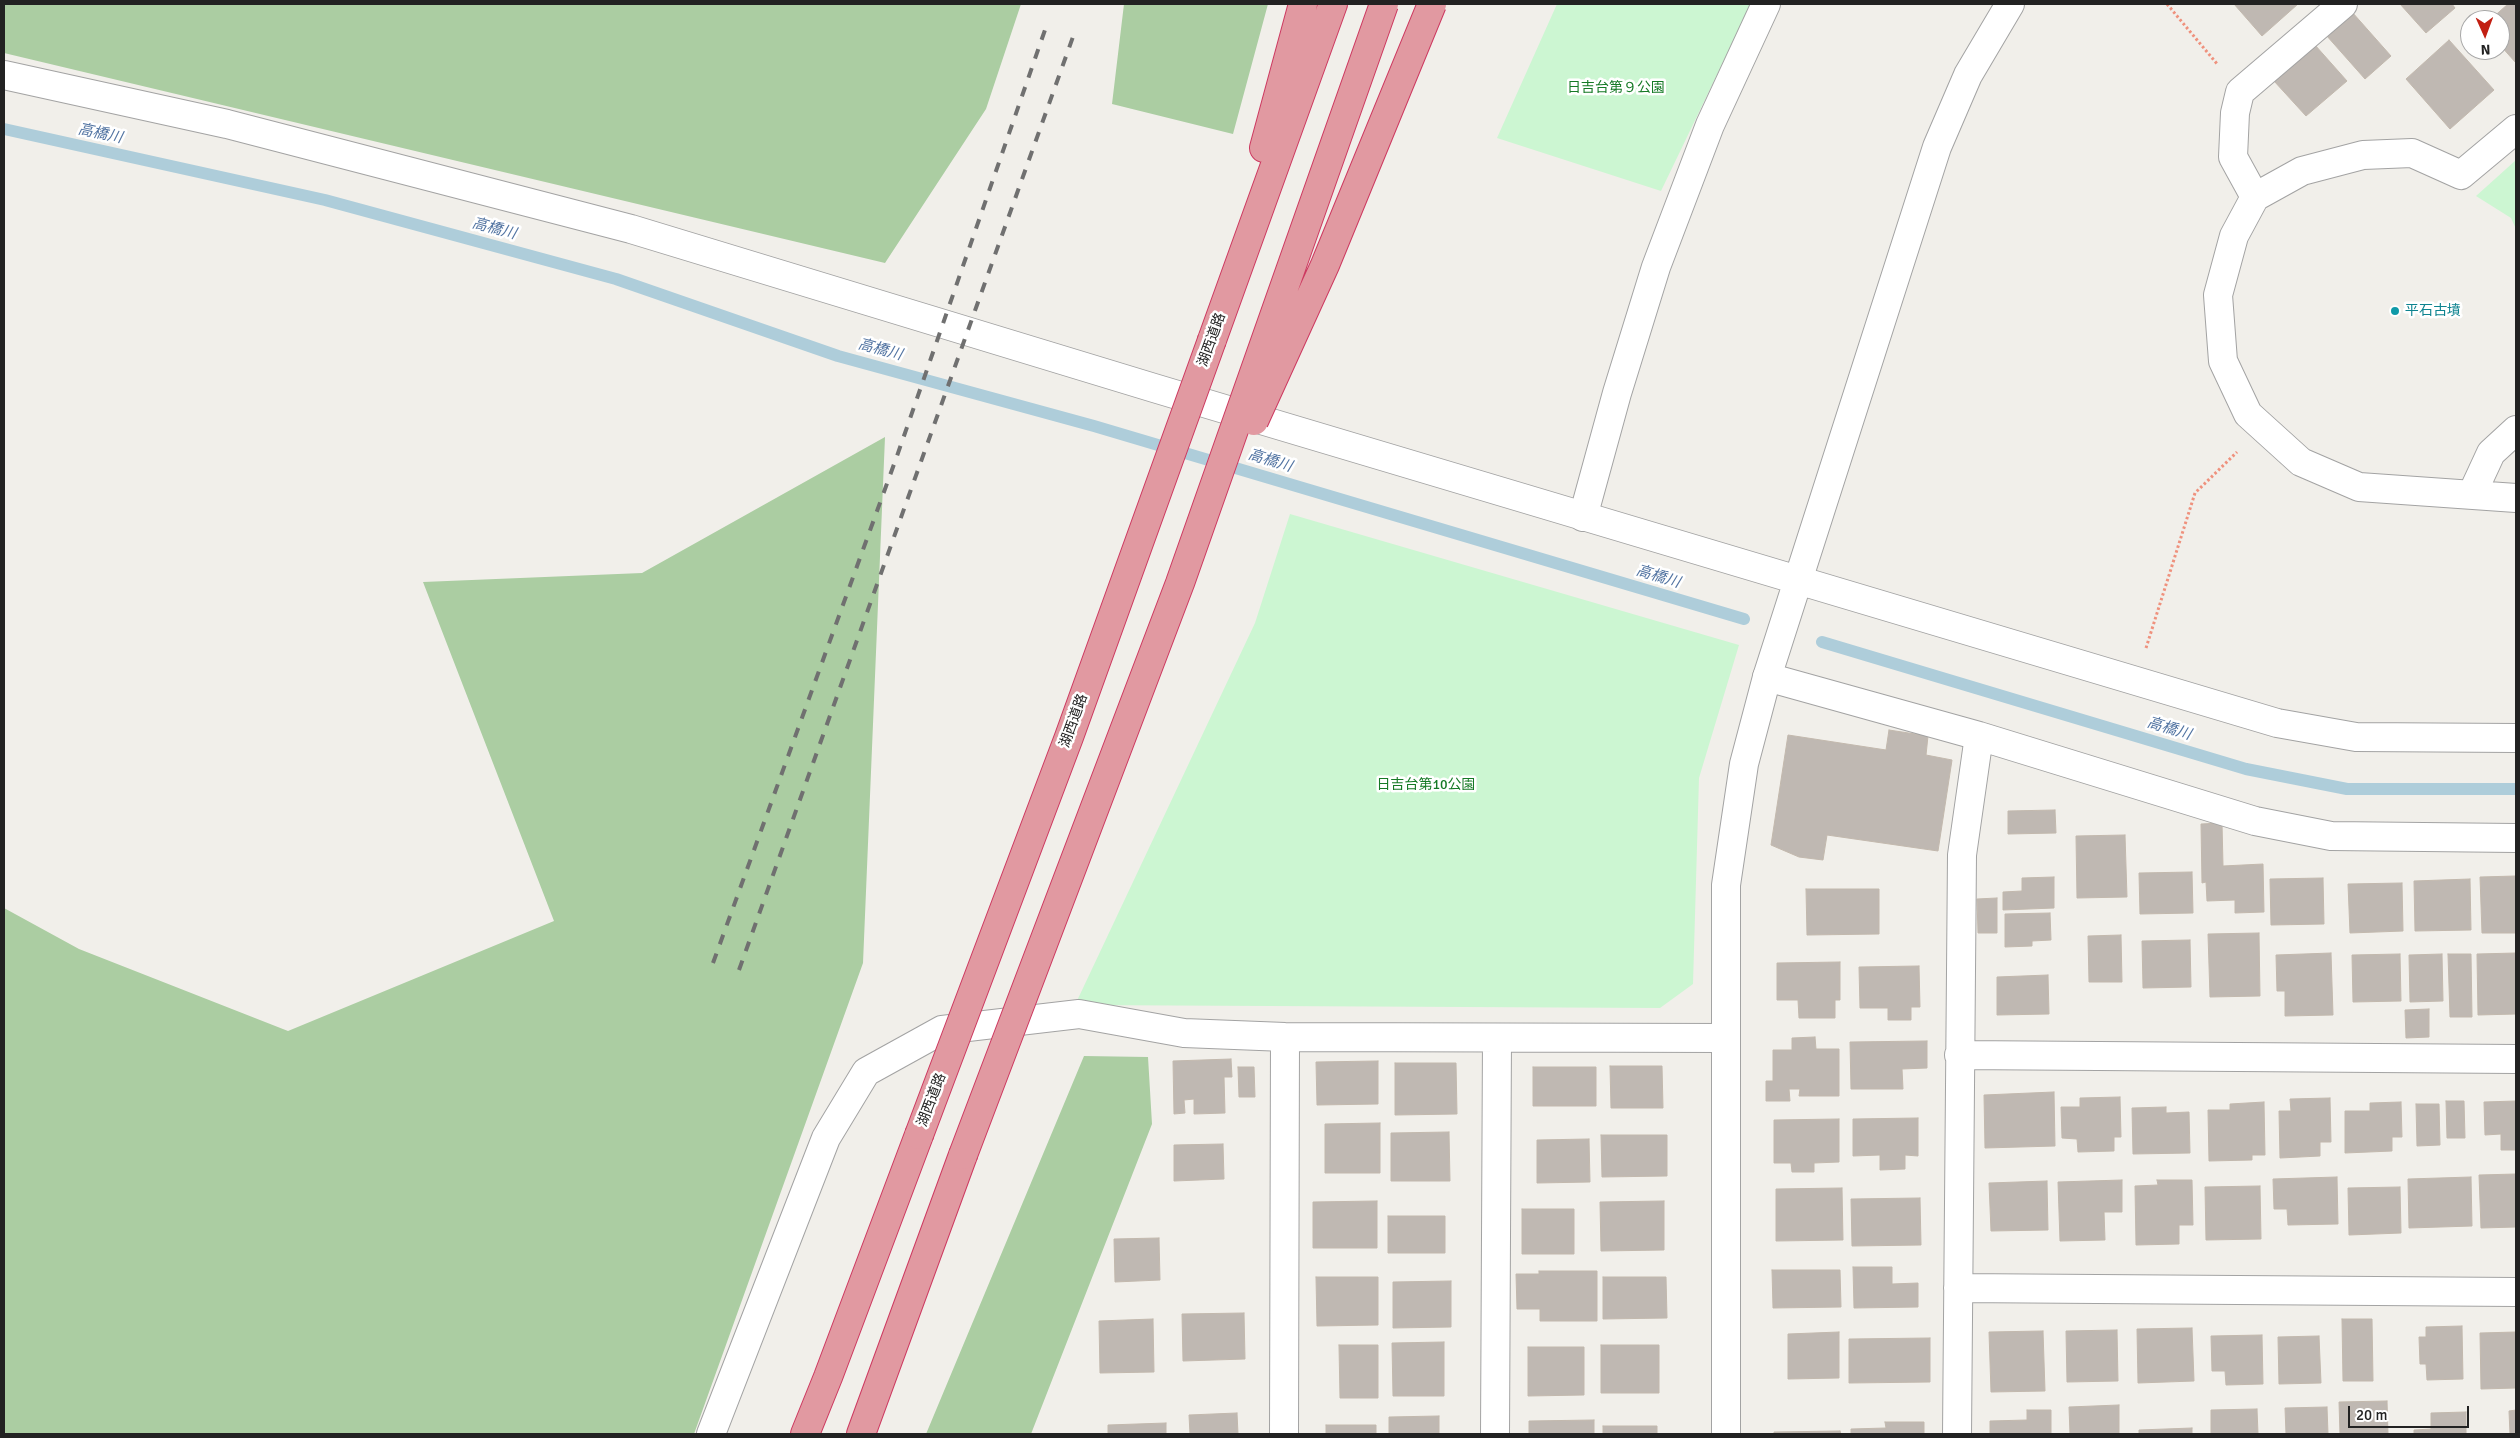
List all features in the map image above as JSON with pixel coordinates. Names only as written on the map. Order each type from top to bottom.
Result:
[{"type":"highway","points":[[1212,340],[1302,4]]},
{"type":"highway","name":"湖西道路","points":[[805,1434],[1069,737],[1333,4]]},
{"type":"highway","points":[[861,1434],[963,1154],[1180,583],[1384,4]]},
{"type":"highway","points":[[1180,583],[1325,265],[1432,4]]},
{"type":"street","points":[[1584,517],[1656,268],[1710,125],[1766,4]]},
{"type":"street","points":[[1726,1434],[1726,885],[1744,764],[1767,677],[1937,147],[1968,75],[2010,4]]},
{"type":"street","points":[[2255,198],[2233,156],[2235,113],[2240,92],[2343,4]]},
{"type":"street","points":[[4,76],[227,124],[631,229],[1584,517],[2277,723],[2356,737],[2516,738]]},
{"type":"street","points":[[2516,129],[2461,175],[2412,153],[2363,155],[2302,171],[2255,198],[2234,236],[2218,295],[2223,361],[2248,414],[2301,462],[2359,487],[2516,498]]},
{"type":"street","points":[[2472,494],[2491,453],[2516,430]]},
{"type":"street","points":[[1767,677],[1979,736],[2255,821],[2331,836],[2516,838]]},
{"type":"street","points":[[1957,1434],[1962,855],[1979,736]]},
{"type":"street","points":[[711,1434],[826,1138],[866,1072],[942,1030],[1079,1014],[1184,1032],[1285,1037],[1726,1038]]},
{"type":"street","points":[[1284,1434],[1285,1037]]},
{"type":"street","points":[[1495,1434],[1497,1038]]},
{"type":"street","points":[[1959,1054],[2516,1059]]},
{"type":"street","points":[[1958,1288],[2516,1292]]},
{"type":"path","points":[[2167,4],[2240,92]]},
{"type":"path","points":[[2136,682],[2195,493],[2262,426]]},
{"type":"green space","points":[[4,4],[1021,4],[986,109],[885,263],[4,53]]},
{"type":"green space","points":[[1124,4],[1268,4],[1233,134],[1112,104]]},
{"type":"green space","name":"日吉台第９公園","points":[[1557,4],[1751,4],[1661,191],[1497,138]]},
{"type":"green space","points":[[2516,160],[2516,229],[2511,218],[2476,196]]},
{"type":"green space","points":[[885,437],[863,963],[694,1434],[4,1434],[4,908],[79,949],[288,1031],[554,921],[423,582],[642,573]]},
{"type":"green space","name":"日吉台第10公園","points":[[1290,514],[1739,645],[1699,778],[1693,984],[1660,1008],[1075,1005],[1255,623]]},
{"type":"green space","points":[[1084,1056],[1148,1057],[1152,1124],[1031,1434],[926,1434]]},
{"type":"building","points":[[2234,4],[2298,4],[2262,36]]},
{"type":"building","points":[[2400,4],[2452,4],[2455,8],[2426,33]]},
{"type":"building","points":[[2508,4],[2516,4],[2516,63],[2510,56],[2510,10],[2501,10]]},
{"type":"building","points":[[2352,12],[2391,56],[2365,79],[2326,35]]},
{"type":"building","points":[[2449,40],[2460,52],[2460,60],[2467,60],[2494,90],[2450,129],[2406,79]]},
{"type":"building","points":[[2315,45],[2347,81],[2306,116],[2274,81]]},
{"type":"building","points":[[1889,730],[1928,736],[1926,755],[1952,760],[1938,851],[1827,835],[1823,860],[1799,857],[1771,845],[1788,735],[1886,750]]},
{"type":"building","points":[[2055,810],[2056,833],[2008,834],[2008,811]]},
{"type":"building","points":[[2222,823],[2223,866],[2263,864],[2264,912],[2235,913],[2235,900],[2207,901],[2206,882],[2202,883],[2201,824]]},
{"type":"building","points":[[2125,835],[2127,897],[2077,898],[2076,836]]},
{"type":"building","points":[[2192,872],[2193,913],[2140,914],[2139,873]]},
{"type":"building","points":[[2516,876],[2516,933],[2482,933],[2480,877]]},
{"type":"building","points":[[2054,877],[2054,908],[2003,910],[2003,892],[2022,891],[2022,878]]},
{"type":"building","points":[[2323,878],[2324,924],[2271,925],[2270,879]]},
{"type":"building","points":[[2470,879],[2471,930],[2415,931],[2414,881]]},
{"type":"building","points":[[2402,883],[2403,931],[2350,933],[2348,884]]},
{"type":"building","points":[[1806,889],[1879,889],[1879,934],[1807,935]]},
{"type":"building","points":[[1997,898],[1997,933],[1978,933],[1977,899]]},
{"type":"building","points":[[2050,913],[2051,940],[2032,941],[2032,946],[2005,947],[2005,914]]},
{"type":"building","points":[[2259,933],[2260,996],[2210,997],[2208,934]]},
{"type":"building","points":[[2121,935],[2122,982],[2089,982],[2088,936]]},
{"type":"building","points":[[2190,940],[2191,987],[2143,988],[2142,941]]},
{"type":"building","points":[[2331,953],[2333,1015],[2285,1016],[2285,991],[2277,991],[2276,955]]},
{"type":"building","points":[[2516,953],[2516,1014],[2478,1015],[2477,954]]},
{"type":"building","points":[[2400,954],[2401,1001],[2353,1002],[2352,955]]},
{"type":"building","points":[[2442,954],[2443,1001],[2410,1002],[2409,955]]},
{"type":"building","points":[[2448,954],[2471,954],[2472,1017],[2450,1017]]},
{"type":"building","points":[[1840,962],[1840,1000],[1835,1000],[1835,1018],[1799,1018],[1798,1000],[1777,1000],[1777,963]]},
{"type":"building","points":[[1919,966],[1920,1007],[1911,1007],[1911,1020],[1888,1020],[1888,1008],[1860,1008],[1859,967]]},
{"type":"building","points":[[2048,975],[2049,1014],[1997,1015],[1997,977]]},
{"type":"building","points":[[2429,1009],[2429,1037],[2406,1038],[2405,1010]]},
{"type":"building","points":[[1815,1037],[1816,1049],[1839,1049],[1839,1096],[1799,1096],[1800,1089],[1789,1089],[1790,1101],[1766,1101],[1766,1081],[1773,1081],[1773,1050],[1792,1050],[1792,1038]]},
{"type":"building","points":[[1927,1041],[1927,1068],[1902,1069],[1903,1089],[1851,1089],[1850,1042]]},
{"type":"building","points":[[1231,1059],[1232,1077],[1224,1077],[1225,1113],[1194,1114],[1194,1099],[1184,1100],[1185,1113],[1174,1114],[1173,1061]]},
{"type":"building","points":[[1378,1061],[1378,1104],[1317,1105],[1316,1062]]},
{"type":"building","points":[[1395,1063],[1456,1063],[1457,1114],[1395,1115]]},
{"type":"building","points":[[1610,1066],[1662,1066],[1663,1108],[1611,1108]]},
{"type":"building","points":[[1238,1067],[1254,1067],[1255,1097],[1239,1097]]},
{"type":"building","points":[[1533,1067],[1596,1067],[1596,1106],[1533,1106]]},
{"type":"building","points":[[2054,1092],[2055,1146],[1985,1148],[1984,1095]]},
{"type":"building","points":[[2120,1097],[2121,1137],[2114,1137],[2114,1151],[2078,1152],[2077,1139],[2062,1138],[2061,1107],[2080,1107],[2080,1098]]},
{"type":"building","points":[[2330,1098],[2331,1142],[2320,1142],[2320,1156],[2280,1158],[2279,1111],[2291,1111],[2290,1099]]},
{"type":"building","points":[[2446,1101],[2464,1101],[2465,1138],[2447,1138]]},
{"type":"building","points":[[2516,1101],[2516,1150],[2501,1150],[2501,1134],[2485,1135],[2484,1102]]},
{"type":"building","points":[[2264,1102],[2265,1155],[2252,1155],[2252,1160],[2209,1161],[2208,1110],[2230,1110],[2230,1104]]},
{"type":"building","points":[[2401,1102],[2402,1137],[2392,1137],[2392,1151],[2345,1153],[2345,1111],[2370,1111],[2370,1103]]},
{"type":"building","points":[[2416,1104],[2439,1104],[2440,1145],[2417,1146]]},
{"type":"building","points":[[2166,1107],[2166,1113],[2189,1112],[2190,1153],[2133,1154],[2132,1108]]},
{"type":"building","points":[[1918,1118],[1918,1156],[1905,1155],[1905,1169],[1880,1170],[1880,1155],[1853,1156],[1853,1119]]},
{"type":"building","points":[[1839,1119],[1839,1162],[1814,1163],[1814,1172],[1792,1172],[1791,1163],[1774,1163],[1774,1120]]},
{"type":"building","points":[[1380,1123],[1380,1173],[1325,1173],[1325,1124]]},
{"type":"building","points":[[1449,1132],[1450,1181],[1391,1181],[1391,1133]]},
{"type":"building","points":[[1601,1135],[1667,1135],[1667,1176],[1602,1177]]},
{"type":"building","points":[[1589,1139],[1590,1182],[1537,1183],[1537,1140]]},
{"type":"building","points":[[1223,1144],[1224,1179],[1174,1181],[1174,1145]]},
{"type":"building","points":[[2516,1174],[2516,1227],[2481,1228],[2479,1175]]},
{"type":"building","points":[[2337,1177],[2338,1224],[2288,1225],[2287,1209],[2274,1209],[2273,1179]]},
{"type":"building","points":[[2471,1177],[2472,1226],[2409,1228],[2408,1179]]},
{"type":"building","points":[[2122,1180],[2122,1212],[2104,1212],[2105,1240],[2060,1241],[2058,1182]]},
{"type":"building","points":[[2157,1180],[2192,1180],[2193,1225],[2179,1225],[2179,1244],[2136,1245],[2135,1186],[2158,1185]]},
{"type":"building","points":[[2047,1181],[2048,1230],[1991,1231],[1989,1183]]},
{"type":"building","points":[[2260,1186],[2261,1239],[2206,1240],[2205,1187]]},
{"type":"building","points":[[2400,1187],[2401,1233],[2349,1235],[2348,1188]]},
{"type":"building","points":[[1842,1188],[1843,1240],[1776,1241],[1776,1189]]},
{"type":"building","points":[[1920,1198],[1921,1245],[1852,1246],[1851,1199]]},
{"type":"building","points":[[1377,1201],[1377,1248],[1313,1248],[1313,1202]]},
{"type":"building","points":[[1664,1201],[1664,1250],[1601,1251],[1600,1202]]},
{"type":"building","points":[[1522,1209],[1574,1209],[1574,1254],[1522,1254]]},
{"type":"building","points":[[1388,1216],[1445,1216],[1445,1253],[1388,1253]]},
{"type":"building","points":[[1159,1238],[1160,1280],[1115,1282],[1114,1239]]},
{"type":"building","points":[[1853,1267],[1892,1267],[1892,1284],[1918,1283],[1918,1307],[1854,1308]]},
{"type":"building","points":[[1772,1270],[1840,1270],[1841,1307],[1773,1308]]},
{"type":"building","points":[[1539,1271],[1597,1271],[1597,1321],[1540,1321],[1540,1309],[1517,1309],[1516,1274],[1539,1274]]},
{"type":"building","points":[[1316,1277],[1378,1277],[1378,1325],[1317,1326]]},
{"type":"building","points":[[1603,1277],[1666,1277],[1667,1318],[1603,1319]]},
{"type":"building","points":[[1451,1281],[1451,1327],[1393,1328],[1393,1282]]},
{"type":"building","points":[[1244,1313],[1245,1359],[1183,1361],[1182,1314]]},
{"type":"building","points":[[1153,1319],[1154,1372],[1100,1373],[1099,1321]]},
{"type":"building","points":[[2342,1319],[2372,1319],[2373,1381],[2343,1381]]},
{"type":"building","points":[[2462,1326],[2463,1379],[2427,1380],[2426,1364],[2420,1364],[2419,1337],[2426,1337],[2426,1327]]},
{"type":"building","points":[[2192,1328],[2194,1381],[2138,1383],[2137,1329]]},
{"type":"building","points":[[2117,1330],[2118,1381],[2067,1382],[2066,1331]]},
{"type":"building","points":[[2043,1331],[2045,1391],[1991,1392],[1989,1332]]},
{"type":"building","points":[[1839,1332],[1839,1378],[1788,1379],[1788,1334]]},
{"type":"building","points":[[2516,1332],[2516,1388],[2481,1389],[2480,1333]]},
{"type":"building","points":[[2262,1335],[2263,1384],[2226,1385],[2225,1371],[2212,1371],[2211,1336]]},
{"type":"building","points":[[2319,1336],[2321,1383],[2279,1384],[2278,1337]]},
{"type":"building","points":[[1930,1338],[1930,1382],[1849,1383],[1849,1339]]},
{"type":"building","points":[[1444,1342],[1444,1396],[1393,1396],[1392,1343]]},
{"type":"building","points":[[1339,1345],[1378,1345],[1378,1398],[1340,1398]]},
{"type":"building","points":[[1601,1345],[1659,1345],[1659,1393],[1601,1393]]},
{"type":"building","points":[[1528,1347],[1584,1347],[1584,1395],[1528,1396]]},
{"type":"building","points":[[2387,1401],[2388,1434],[2340,1434],[2339,1402]]},
{"type":"building","points":[[2119,1405],[2119,1434],[2070,1434],[2069,1407]]},
{"type":"building","points":[[2327,1407],[2328,1434],[2286,1434],[2285,1408]]},
{"type":"building","points":[[2257,1409],[2258,1434],[2211,1434],[2211,1410]]},
{"type":"building","points":[[2027,1410],[2051,1410],[2051,1434],[1990,1434],[1990,1421],[2027,1420]]},
{"type":"building","points":[[2516,1410],[2516,1434],[2510,1434],[2509,1411]]},
{"type":"building","points":[[2466,1412],[2466,1434],[2414,1434],[2414,1430],[2431,1429],[2431,1413]]},
{"type":"building","points":[[1237,1413],[1238,1434],[1190,1434],[1189,1415]]},
{"type":"building","points":[[1439,1416],[1439,1434],[1389,1434],[1389,1417]]},
{"type":"building","points":[[1594,1420],[1594,1434],[1529,1434],[1529,1421]]},
{"type":"building","points":[[1885,1422],[1924,1422],[1924,1434],[1851,1434],[1851,1429],[1886,1428]]},
{"type":"building","points":[[1166,1423],[1166,1434],[1108,1434],[1108,1425]]},
{"type":"building","points":[[1326,1425],[1376,1425],[1376,1434],[1326,1434]]},
{"type":"building","points":[[1603,1426],[1657,1426],[1657,1434],[1603,1434]]},
{"type":"building","points":[[2192,1428],[2192,1434],[2139,1434],[2139,1430]]},
{"type":"building","points":[[1840,1431],[1841,1434],[1774,1434],[1774,1432]]},
{"type":"waterway","name":"高橋川","points":[[4,129],[325,200],[616,279],[838,356],[1094,426],[1744,619]]},
{"type":"waterway","name":"高橋川","points":[[1822,642],[2246,769],[2347,789],[2516,789]]},
{"type":"railway","points":[[713,963],[897,456],[1046,27]]},
{"type":"railway","points":[[739,970],[1074,34]]},
{"type":"place","name":"平石古墳","points":[[2395,311]]}]
